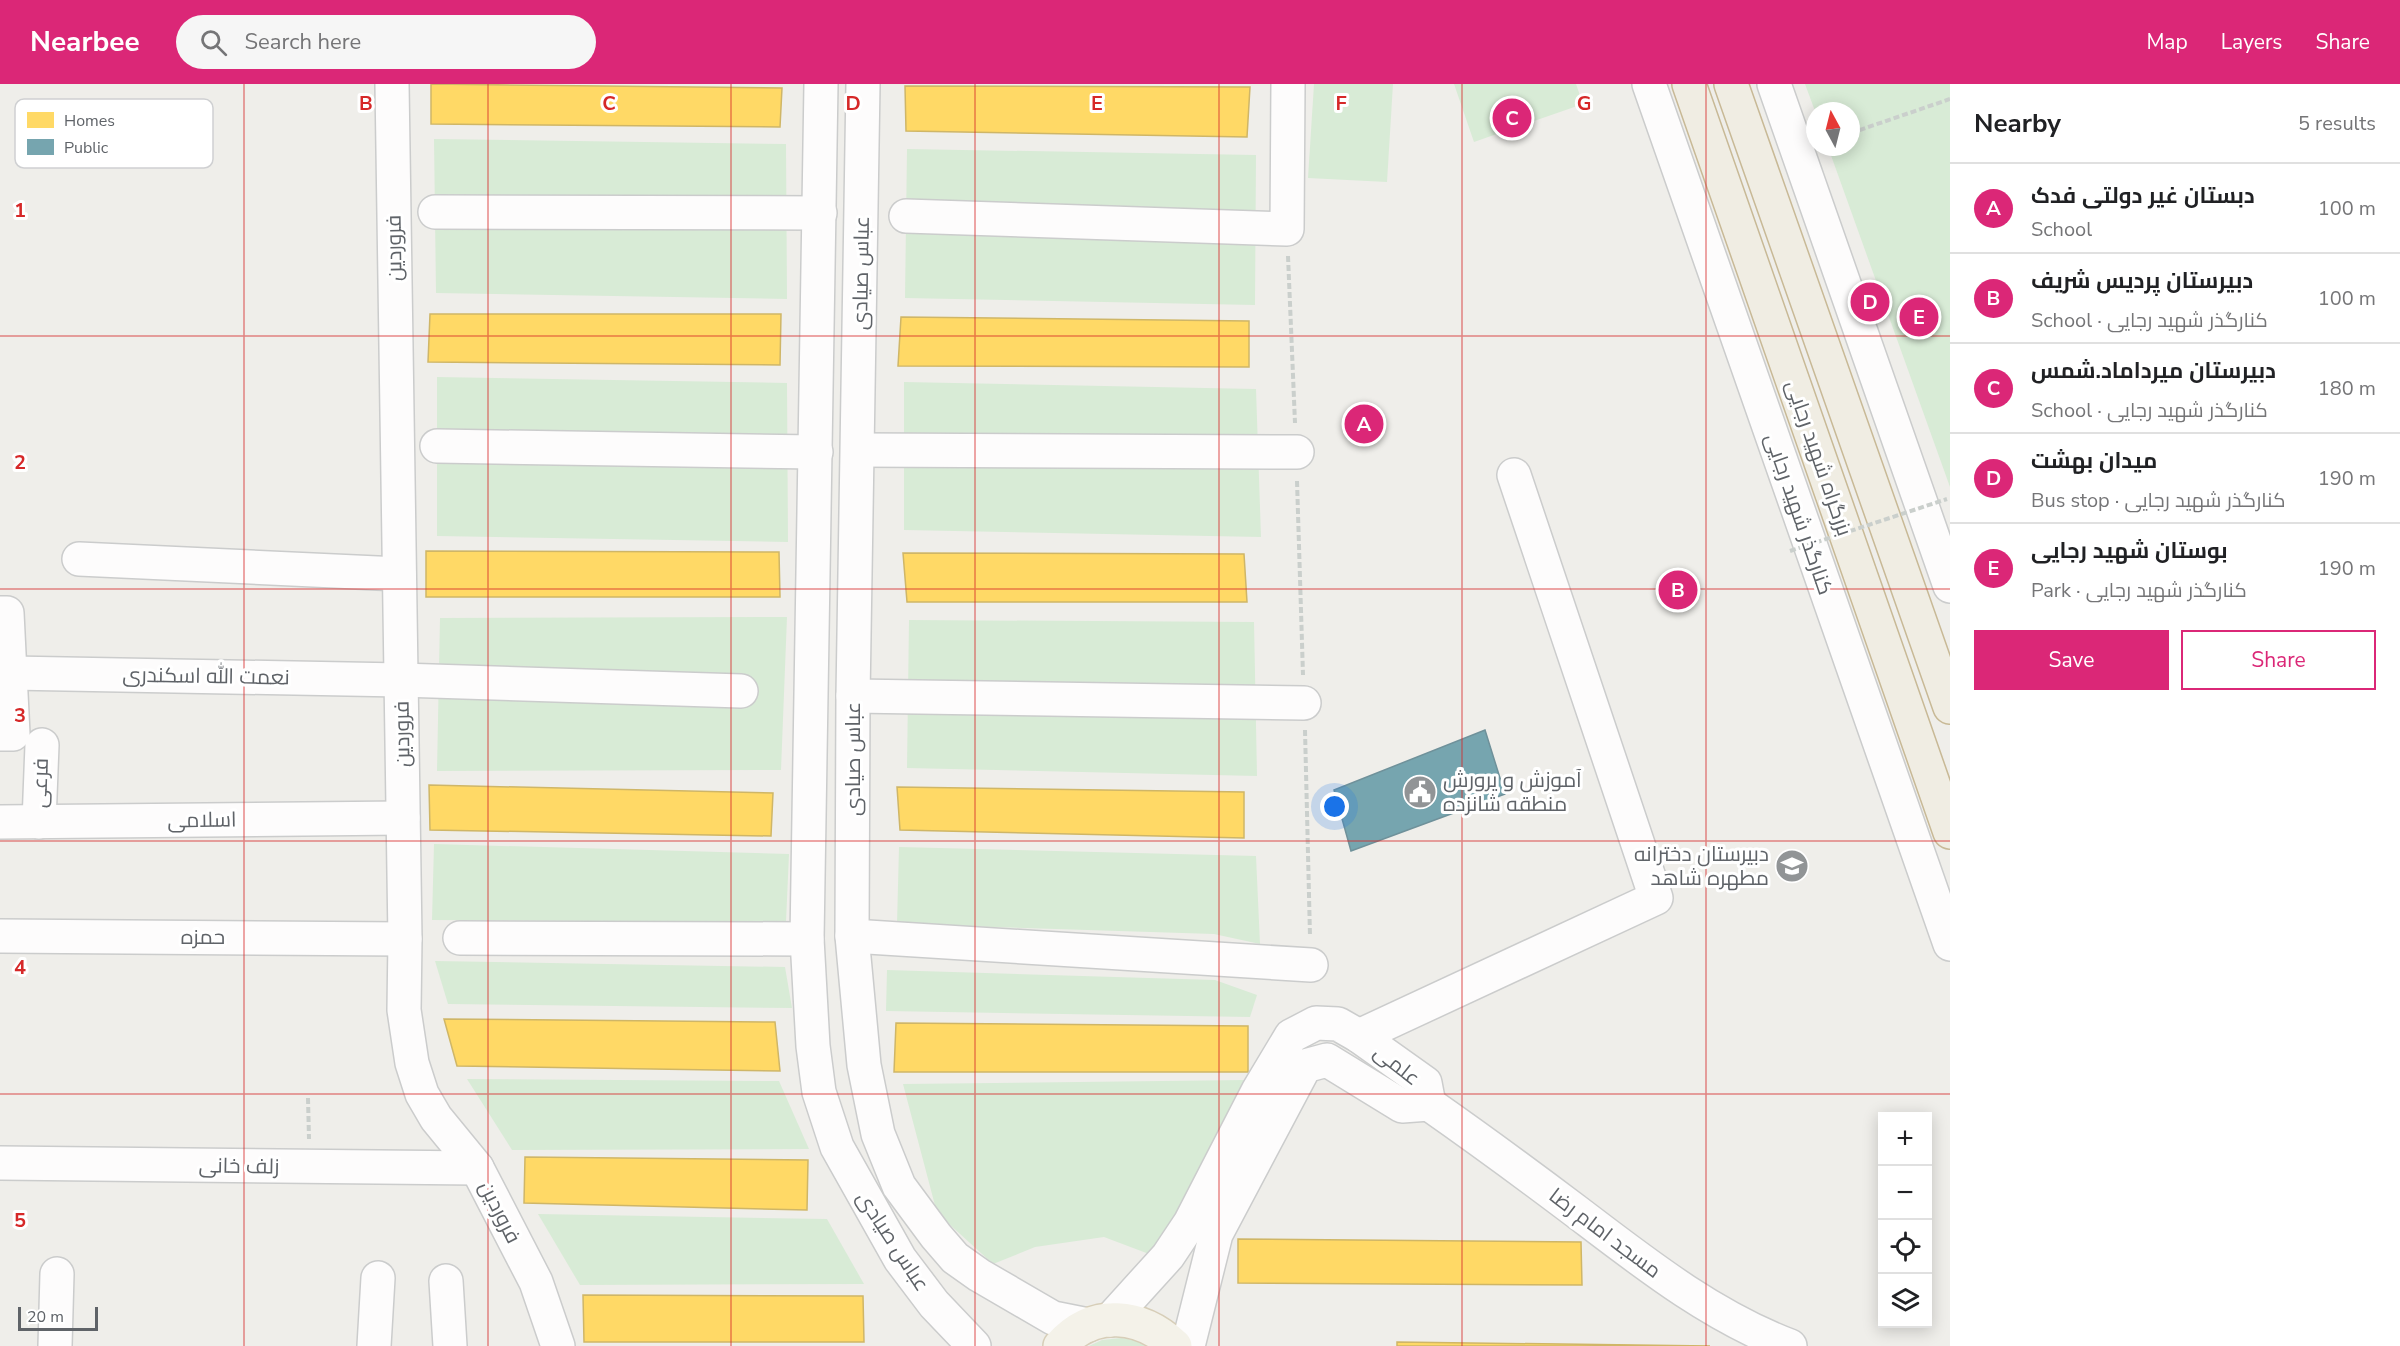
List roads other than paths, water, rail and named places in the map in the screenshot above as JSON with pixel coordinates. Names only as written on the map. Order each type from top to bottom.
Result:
[{"type":"highway","name":"بزرگراه شهید رجایی","points":[[1689,84],[1950,832]]},
{"type":"highway","name":"بزرگراه شهید رجایی","points":[[1731,84],[1950,707]]},
{"type":"main road","points":[[1060,1346],[1067,1337],[1099,1323],[1128,1320],[1146,1325],[1175,1346]]},
{"type":"street","name":"فروردین","points":[[392,84],[404,818],[404,1010],[412,1063],[422,1094],[436,1118],[477,1168],[536,1282],[558,1346]]},
{"type":"street","name":"عباس صیادی","points":[[821,84],[807,939],[813,1046],[819,1092],[837,1147],[900,1259],[934,1304],[974,1346]]},
{"type":"street","name":"عباس صیادی","points":[[863,84],[859,450],[853,696],[852,936],[864,1065],[878,1134],[899,1186],[955,1258],[979,1275],[1053,1318],[1099,1323]]},
{"type":"street","points":[[906,216],[1287,229],[1288,84]]},
{"type":"street","name":"کنارگذر شهید رجایی","points":[[1648,84],[1950,944]]},
{"type":"street","points":[[1774,84],[1950,586]]},
{"type":"street","points":[[435,212],[820,213]]},
{"type":"street","points":[[437,446],[816,452]]},
{"type":"street","points":[[859,450],[1296,452]]},
{"type":"street","points":[[1188,1346],[1216,1234],[1305,1066],[1327,1060],[1349,1030],[1656,898],[1514,475]]},
{"type":"street","points":[[79,559],[399,574]]},
{"type":"street","name":"فرعی","points":[[0,613],[7,613],[18,738],[39,822]]},
{"type":"street","name":"نعمت الله اسکندری","points":[[11,673],[401,680],[741,691]]},
{"type":"street","points":[[853,696],[1304,703]]},
{"type":"street","name":"اسلامی","points":[[0,822],[404,818]]},
{"type":"street","name":"حمزه","points":[[0,936],[405,939]]},
{"type":"street","points":[[852,936],[1311,965]]},
{"type":"street","points":[[460,938],[807,939]]},
{"type":"street","points":[[1099,1323],[1168,1256],[1190,1223],[1258,1091],[1291,1036],[1316,1023],[1349,1030]]},
{"type":"street","name":"علمی","points":[[1327,1060],[1402,1106],[1429,1104],[1425,1083],[1349,1030]]},
{"type":"street","name":"مسجد امام رضا","points":[[1429,1104],[1518,1167],[1674,1285],[1765,1336],[1790,1346]]},
{"type":"street","name":"زلف خانی","points":[[0,1163],[477,1168]]},
{"type":"street","points":[[55,1346],[57,1274]]},
{"type":"street","points":[[374,1346],[378,1278]]},
{"type":"street","points":[[446,1281],[450,1346]]},
{"type":"place","name":"دبیرستان میرداماد.شمس","points":[[1512,118]]},
{"type":"place","name":"میدان بهشت","points":[[1870,302]]},
{"type":"place","name":"بوستان شهید رجایی","points":[[1919,317]]},
{"type":"place","name":"دبستان غیر دولتی فدک","points":[[1364,424]]},
{"type":"place","name":"دبیرستان پردیس شریف","points":[[1678,590]]},
{"type":"place","name":"آموزش و پرورش منطقه شانزده","points":[[1420,792]]},
{"type":"place","name":"دبیرستان دخترانه مطهره شاهد","points":[[1792,866]]}]
